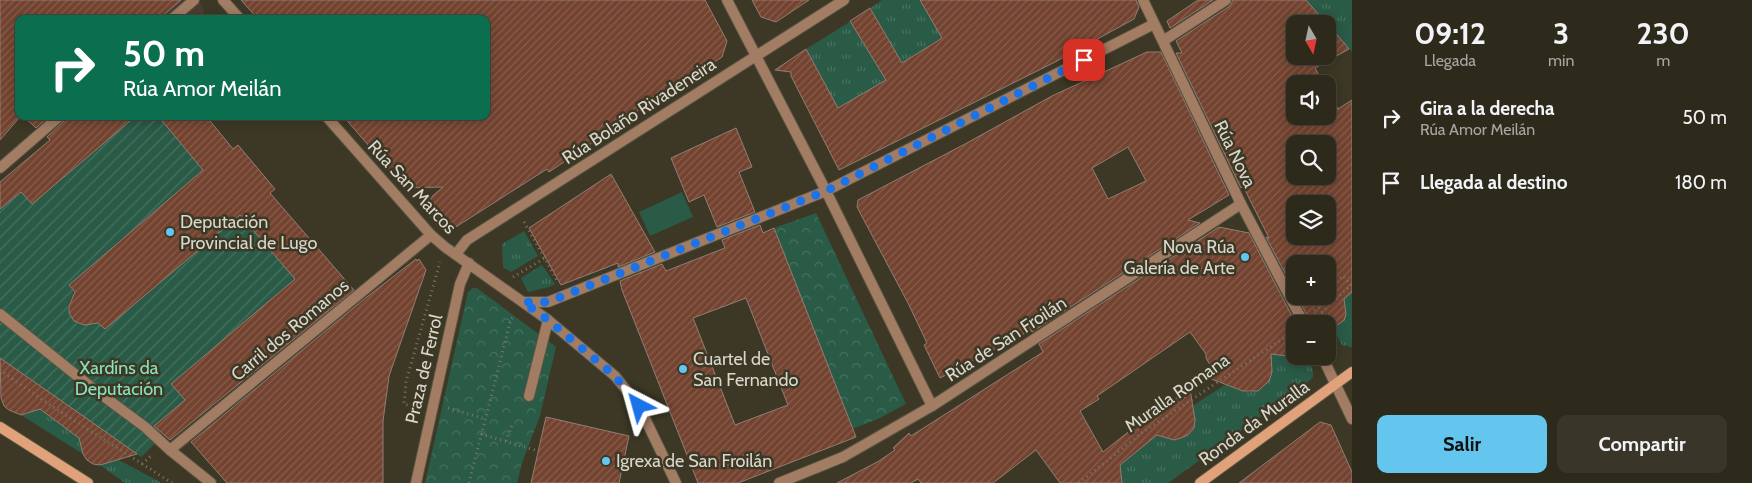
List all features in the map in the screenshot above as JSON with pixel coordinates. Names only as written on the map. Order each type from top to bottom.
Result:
[{"type":"street","points":[[177,15],[194,0]]},
{"type":"street","points":[[223,0],[236,15]]},
{"type":"street","points":[[728,0],[826,191],[932,406]]},
{"type":"street","name":"Rúa Bolaño Rivadeneira","points":[[456,254],[467,240],[844,0]]},
{"type":"street","name":"Rúa Nova","points":[[1143,0],[1241,204],[1299,315]]},
{"type":"street","points":[[1163,41],[1226,0]]},
{"type":"street","points":[[524,303],[548,302],[826,191],[1154,24]]},
{"type":"street","points":[[0,168],[55,120]]},
{"type":"street","name":"Rúa San Marcos","points":[[330,120],[431,235],[548,320],[615,376],[639,406],[676,483]]},
{"type":"street","name":"Rúa de San Froilán","points":[[779,483],[843,457],[932,406],[1241,204]]},
{"type":"street","name":"Carril dos Romanos","points":[[170,450],[431,235]]},
{"type":"street","name":"Praza de Ferrol","points":[[416,483],[460,284],[469,264]]},
{"type":"street","points":[[0,314],[91,387],[146,427],[170,450],[210,483]]},
{"type":"street","points":[[529,396],[548,320]]},
{"type":"street","points":[[1326,365],[1352,419]]},
{"type":"street","name":"Ronda da Muralla","points":[[1200,483],[1352,372]]},
{"type":"street","points":[[0,427],[88,483]]},
{"type":"path","points":[[516,208],[565,295]]},
{"type":"path","points":[[445,247],[406,382],[404,404],[485,419]]},
{"type":"path","points":[[499,285],[545,258]]},
{"type":"path","points":[[1318,315],[1352,285],[1343,276],[1336,281]]},
{"type":"path","points":[[469,483],[512,319],[524,303]]},
{"type":"path","name":"Muralla Romana","points":[[1079,483],[1143,432],[1286,337]]},
{"type":"path","points":[[0,370],[50,406],[172,483]]},
{"type":"path","points":[[506,441],[512,425]]},
{"type":"path","points":[[481,434],[535,450]]},
{"type":"path","points":[[142,464],[149,458]]},
{"type":"shaded area","points":[[181,0],[198,0],[203,7],[204,15],[164,15]]},
{"type":"green space","points":[[882,0],[920,0],[942,37],[902,63],[870,8]]},
{"type":"green space","points":[[1304,0],[1352,0],[1352,52],[1336,35],[1336,15],[1318,15]]},
{"type":"green space","points":[[851,21],[876,64],[896,74],[838,108],[806,49]]},
{"type":"green space","name":"Xardíns da Deputación","points":[[131,120],[161,120],[203,170],[69,285],[74,295],[68,306],[74,320],[85,324],[92,323],[240,215],[295,279],[171,384],[185,400],[155,426],[163,436],[141,457],[0,358],[0,209],[22,192],[32,204]]},
{"type":"green space","points":[[682,192],[693,217],[650,236],[639,212]]},
{"type":"green space","points":[[816,213],[906,404],[878,419],[852,429],[774,228]]},
{"type":"green space","points":[[524,231],[538,256],[511,272],[503,267],[502,244]]},
{"type":"green space","points":[[542,265],[555,284],[528,292],[521,278]]},
{"type":"green space","points":[[473,288],[477,288],[556,347],[540,416],[522,463],[517,483],[425,483],[468,292]]},
{"type":"green space","points":[[1352,292],[1352,347],[1342,345],[1336,334],[1336,326],[1344,320],[1342,301]]},
{"type":"green space","points":[[1278,348],[1286,354],[1286,365],[1310,365],[1313,370],[1313,377],[1168,483],[1122,483],[1118,466],[1160,433],[1174,440],[1189,433],[1195,419],[1191,407],[1229,382],[1246,392],[1255,392],[1262,388],[1270,376],[1271,366],[1268,356]]},
{"type":"green space","points":[[39,408],[82,439],[83,454],[21,415]]},
{"type":"green space","points":[[113,457],[160,483],[125,483],[100,465]]},
{"type":"building","points":[[0,0],[181,0],[164,15],[15,15],[15,120],[17,120],[0,140]]},
{"type":"building","points":[[241,0],[705,0],[727,41],[722,57],[637,111],[638,113],[627,121],[614,126],[591,141],[592,143],[549,172],[547,169],[451,230],[441,229],[421,206],[443,187],[403,188],[346,120],[490,120],[490,15],[254,15]]},
{"type":"building","points":[[752,0],[809,0],[776,22],[761,17]]},
{"type":"building","points":[[920,0],[1136,0],[1139,7],[1134,19],[1057,61],[839,170],[791,76],[791,72],[775,70],[806,49],[838,108],[886,80],[850,21],[870,8],[902,63],[942,38]]},
{"type":"building","points":[[1198,0],[1213,0],[1170,28],[1167,21]]},
{"type":"building","points":[[1233,0],[1306,0],[1319,15],[1286,15],[1286,65],[1320,65],[1315,68],[1319,75],[1286,75],[1286,125],[1336,125],[1336,105],[1338,109],[1352,100],[1352,292],[1344,299],[1346,314],[1344,320],[1336,326],[1336,315],[1307,315],[1302,305],[1336,305],[1336,255],[1286,255],[1286,275],[1243,186],[1241,188],[1176,53],[1182,53],[1176,41],[1230,6]]},
{"type":"building","points":[[1336,34],[1349,49],[1336,56]]},
{"type":"building","points":[[1147,52],[1161,52],[1229,195],[1188,220],[1200,223],[1032,332],[1031,330],[940,378],[924,345],[927,343],[909,305],[857,207],[858,200],[1052,96]],"holes":[[[1128,147],[1146,181],[1108,199],[1092,168]]]},
{"type":"building","points":[[27,120],[45,120],[36,128]]},
{"type":"building","points":[[131,120],[32,204],[21,192],[0,209],[0,182],[50,140],[47,137],[64,121]]},
{"type":"building","points":[[161,120],[209,120],[233,149],[238,145],[275,189],[270,193],[354,290],[170,440],[154,426],[185,400],[171,384],[295,279],[240,215],[105,329],[98,323],[84,325],[74,321],[69,313],[69,306],[75,292],[69,285],[203,170]]},
{"type":"building","points":[[736,128],[752,167],[739,172],[755,212],[717,227],[704,195],[689,202],[671,158]]},
{"type":"building","points":[[611,174],[655,252],[618,267],[618,263],[561,285],[529,228]]},
{"type":"building","name":"Cuartel de San Fernando","points":[[760,225],[763,233],[774,228],[856,437],[738,483],[698,483],[620,281],[662,264],[666,271],[725,248],[722,240]],"holes":[[[746,298],[788,405],[735,425],[693,318]]]},
{"type":"building","points":[[1219,227],[1249,233],[1291,315],[1286,315],[1286,356],[1271,354],[1272,372],[1269,381],[1258,391],[1243,391],[1209,378],[1215,373],[1206,358],[1206,354],[1190,332],[1097,396],[1099,399],[1080,411],[1103,452],[1146,418],[1190,389],[1195,420],[1194,428],[1188,435],[1174,440],[1157,435],[1120,465],[1122,483],[1060,483],[1036,450],[993,483],[921,483],[918,479],[911,483],[837,483],[879,461],[895,450],[893,448],[909,433],[911,436],[1043,352],[1039,344]]},
{"type":"building","points":[[416,259],[417,261],[419,259],[426,270],[389,376],[383,421],[383,483],[227,483],[191,442],[363,300]]},
{"type":"building","points":[[0,358],[137,454],[100,465],[93,464],[83,454],[79,438],[40,409],[21,415],[9,410],[4,406],[1,398]]},
{"type":"building","points":[[546,417],[629,436],[619,483],[531,483]]},
{"type":"building","points":[[1320,422],[1331,425],[1352,472],[1352,483],[1239,483]]},
{"type":"place","name":"Deputación Provincial de Lugo","points":[[170,232]]},
{"type":"place","name":"Nova Rúa Galería de Arte","points":[[1245,257]]},
{"type":"place","name":"Cuartel de San Fernando","points":[[683,369]]},
{"type":"place","name":"Igrexa de San Froilán","points":[[606,461]]},
{"type":"route","points":[[639,406],[615,376],[548,320],[523,302],[548,302],[826,191],[1084,60]]}]
